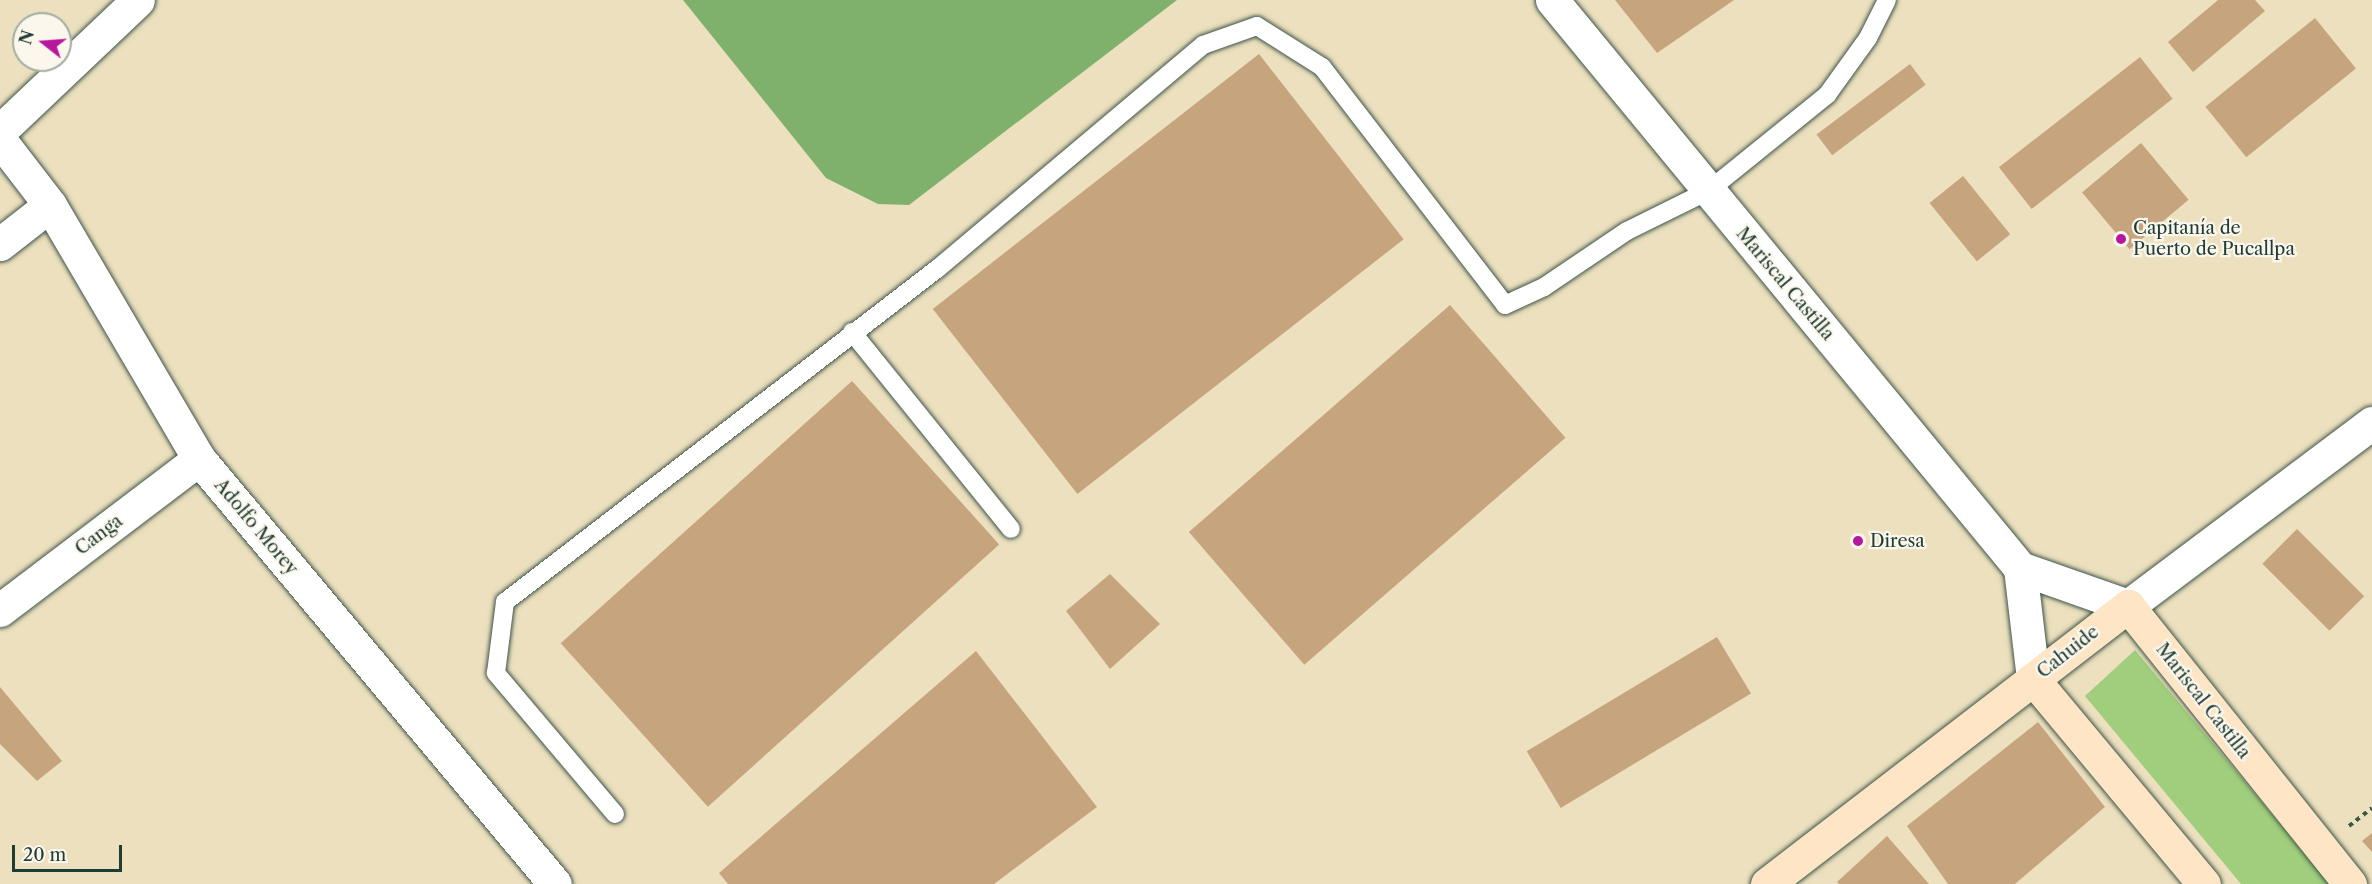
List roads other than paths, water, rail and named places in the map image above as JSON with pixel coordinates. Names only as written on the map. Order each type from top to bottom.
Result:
[{"type":"main road","name":"Cahuide","points":[[1767,884],[2128,606]]},
{"type":"main road","name":"Mariscal Castilla","points":[[2128,606],[2350,884]]},
{"type":"main road","points":[[2033,679],[2204,884]]},
{"type":"street","points":[[0,131],[138,0]]},
{"type":"street","name":"Mariscal Castilla","points":[[1552,0],[2020,568]]},
{"type":"street","name":"Adolfo Morey","points":[[0,140],[50,205],[199,459],[555,884]]},
{"type":"street","points":[[0,244],[50,205]]},
{"type":"street","name":"Cahuide","points":[[2128,606],[2372,423]]},
{"type":"street","name":"Canga","points":[[0,610],[199,459]]},
{"type":"street","points":[[2033,679],[2020,568],[2128,606]]},
{"type":"lane","points":[[615,814],[496,673],[505,602],[852,332],[937,269],[1203,45],[1257,26],[1322,67],[1505,305],[1544,287],[1627,231],[1708,191],[1827,94],[1868,38],[1887,0]]},
{"type":"lane","points":[[852,332],[1011,529]]},
{"type":"place","name":"Capitanía de Puerto de Pucallpa","points":[[2121,239]]},
{"type":"place","name":"Diresa","points":[[1858,541]]}]
